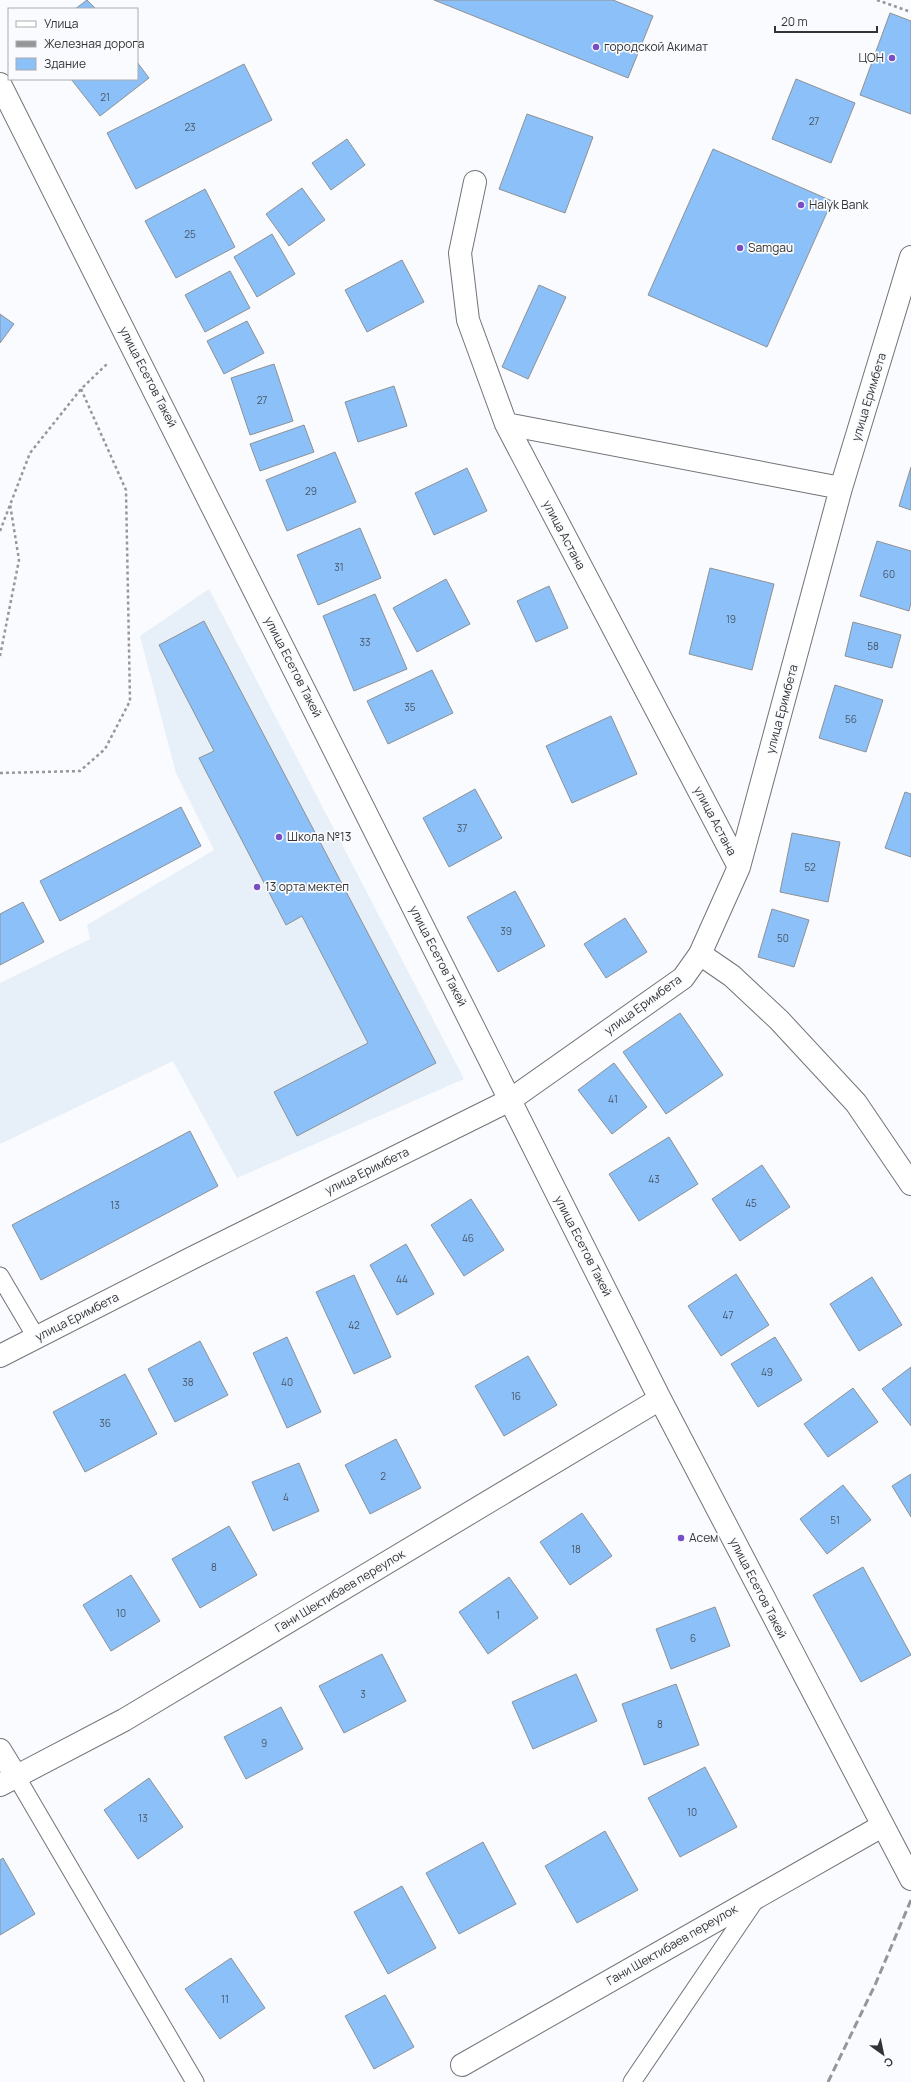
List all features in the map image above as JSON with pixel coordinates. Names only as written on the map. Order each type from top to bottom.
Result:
[{"type":"street","name":"улица Есетов Такей","points":[[0,84],[660,1399],[911,1879]]},
{"type":"street","name":"улица Астана","points":[[474,182],[460,253],[468,320],[506,424],[739,867]]},
{"type":"street","name":"улица Еримбета","points":[[0,1356],[192,1258],[510,1100],[683,978],[700,954],[739,867],[841,488],[911,257]]},
{"type":"street","points":[[506,424],[841,488]]},
{"type":"street","points":[[700,954],[732,976],[779,1020],[856,1103],[911,1184]]},
{"type":"street","name":"Гани Шектибаев переулок","points":[[8,1780],[124,1720],[660,1399]]},
{"type":"street","points":[[0,1750],[8,1780]]},
{"type":"street","name":"Гани Шектибаев переулок","points":[[462,2065],[882,1826]]},
{"type":"lane","points":[[0,1276],[36,1337]]},
{"type":"lane","points":[[8,1780],[195,2082]]},
{"type":"lane","points":[[632,2082],[757,1897]]},
{"type":"path","points":[[878,0],[911,12]]},
{"type":"path","points":[[0,531],[30,453],[81,389],[112,360]]},
{"type":"path","points":[[0,773],[80,772],[106,749],[130,701],[126,490],[81,389]]},
{"type":"path","points":[[0,656],[19,560],[10,504]]},
{"type":"shaded area","name":"13 орта мектеп","points":[[209,589],[464,1079],[237,1178],[173,1061],[0,1144],[0,983],[90,939],[87,925],[214,850],[176,773],[140,636]]},
{"type":"building","points":[[87,0],[95,8],[76,8]]},
{"type":"building","name":"городской Акимат","points":[[434,0],[613,0],[653,16],[628,78]]},
{"type":"building","name":"ЦОН","points":[[890,13],[911,21],[911,114],[860,95]]},
{"type":"building","points":[[138,63],[149,78],[100,116],[72,80],[138,80]]},
{"type":"building","points":[[244,64],[272,120],[136,189],[107,133]]},
{"type":"building","points":[[796,79],[855,103],[831,163],[772,139]]},
{"type":"building","points":[[527,114],[593,137],[565,213],[499,189]]},
{"type":"building","points":[[347,139],[365,165],[331,190],[312,163]]},
{"type":"building","name":"Samgau","points":[[713,149],[832,201],[767,347],[648,295]]},
{"type":"building","points":[[302,188],[325,220],[289,246],[266,214]]},
{"type":"building","points":[[205,189],[235,247],[176,278],[145,221]]},
{"type":"building","points":[[272,234],[295,274],[257,297],[234,257]]},
{"type":"building","points":[[402,260],[424,302],[367,332],[345,290]]},
{"type":"building","points":[[230,271],[250,308],[205,332],[185,295]]},
{"type":"building","points":[[539,285],[566,297],[528,379],[502,367]]},
{"type":"building","points":[[0,314],[14,324],[0,343]]},
{"type":"building","points":[[247,321],[264,353],[224,374],[207,341]]},
{"type":"building","points":[[274,364],[293,421],[250,435],[231,378]]},
{"type":"building","points":[[394,386],[407,426],[358,442],[345,402]]},
{"type":"building","points":[[304,425],[314,452],[260,471],[250,444]]},
{"type":"building","points":[[335,452],[356,502],[287,531],[266,480]]},
{"type":"building","points":[[911,467],[911,510],[899,506]]},
{"type":"building","points":[[467,468],[487,511],[434,535],[415,493]]},
{"type":"building","points":[[360,528],[381,578],[318,605],[297,555]]},
{"type":"building","points":[[877,541],[911,551],[911,603],[909,611],[860,596]]},
{"type":"building","points":[[710,568],[774,584],[752,670],[689,654]]},
{"type":"building","points":[[446,579],[470,624],[417,652],[393,608]]},
{"type":"building","points":[[549,586],[568,628],[536,642],[517,601]]},
{"type":"building","points":[[375,594],[407,669],[354,691],[323,616]]},
{"type":"building","name":"Школа №13","points":[[204,621],[436,1063],[297,1136],[274,1092],[368,1043],[302,916],[286,925],[199,758],[214,751],[159,645]]},
{"type":"building","points":[[853,622],[901,635],[892,668],[845,656]]},
{"type":"building","points":[[432,670],[453,713],[388,744],[367,701]]},
{"type":"building","points":[[835,685],[883,700],[866,752],[819,738]]},
{"type":"building","points":[[611,716],[637,774],[572,803],[546,746]]},
{"type":"building","points":[[475,789],[502,838],[449,867],[423,818]]},
{"type":"building","points":[[905,792],[911,794],[911,857],[885,848]]},
{"type":"building","points":[[181,807],[201,846],[60,921],[40,881]]},
{"type":"building","points":[[792,833],[840,842],[828,902],[780,892]]},
{"type":"building","points":[[515,891],[545,946],[498,972],[467,917]]},
{"type":"building","points":[[23,902],[44,942],[0,965],[0,914]]},
{"type":"building","points":[[772,909],[809,920],[794,967],[758,957]]},
{"type":"building","points":[[625,918],[647,952],[606,978],[584,944]]},
{"type":"building","points":[[680,1013],[723,1075],[666,1114],[623,1052]]},
{"type":"building","points":[[614,1063],[647,1107],[612,1134],[578,1090]]},
{"type":"building","points":[[190,1131],[218,1186],[41,1280],[12,1225]]},
{"type":"building","points":[[669,1137],[698,1184],[639,1221],[609,1174]]},
{"type":"building","points":[[762,1165],[790,1207],[740,1241],[712,1199]]},
{"type":"building","points":[[471,1199],[504,1250],[464,1276],[431,1225]]},
{"type":"building","points":[[406,1244],[434,1294],[397,1315],[370,1265]]},
{"type":"building","points":[[736,1274],[769,1325],[721,1356],[688,1306]]},
{"type":"building","points":[[354,1275],[391,1357],[354,1374],[316,1292]]},
{"type":"building","points":[[872,1277],[902,1325],[859,1351],[830,1304]]},
{"type":"building","points":[[287,1337],[321,1412],[287,1428],[253,1353]]},
{"type":"building","points":[[775,1337],[802,1380],[758,1407],[731,1364]]},
{"type":"building","points":[[200,1341],[228,1395],[175,1422],[148,1369]]},
{"type":"building","points":[[528,1356],[557,1405],[504,1436],[475,1386]]},
{"type":"building","points":[[911,1367],[911,1426],[882,1389]]},
{"type":"building","points":[[125,1374],[157,1434],[85,1472],[53,1412]]},
{"type":"building","points":[[853,1388],[878,1422],[828,1457],[804,1424]]},
{"type":"building","points":[[396,1439],[421,1488],[370,1514],[345,1465]]},
{"type":"building","points":[[299,1463],[319,1511],[273,1531],[252,1482]]},
{"type":"building","points":[[911,1474],[911,1517],[892,1486]]},
{"type":"building","points":[[843,1485],[871,1520],[827,1554],[800,1519]]},
{"type":"building","points":[[582,1513],[612,1556],[570,1585],[540,1542]]},
{"type":"building","points":[[229,1526],[257,1575],[200,1608],[172,1559]]},
{"type":"building","points":[[863,1567],[911,1655],[861,1682],[813,1595]]},
{"type":"building","points":[[131,1575],[160,1621],[111,1651],[83,1605]]},
{"type":"building","points":[[509,1577],[538,1618],[488,1654],[459,1612]]},
{"type":"building","points":[[715,1607],[730,1646],[671,1669],[656,1629]]},
{"type":"building","points":[[382,1654],[406,1701],[344,1733],[319,1686]]},
{"type":"building","points":[[576,1674],[597,1721],[533,1749],[512,1702]]},
{"type":"building","points":[[676,1684],[699,1745],[644,1765],[622,1704]]},
{"type":"building","points":[[281,1707],[303,1749],[246,1779],[224,1737]]},
{"type":"building","points":[[705,1767],[737,1827],[680,1857],[648,1798]]},
{"type":"building","points":[[149,1778],[183,1827],[138,1859],[104,1810]]},
{"type":"building","points":[[605,1831],[638,1890],[577,1923],[545,1866]]},
{"type":"building","points":[[483,1842],[516,1904],[459,1934],[426,1873]]},
{"type":"building","points":[[3,1858],[35,1914],[0,1935],[0,1860]]},
{"type":"building","points":[[402,1886],[436,1948],[388,1974],[354,1912]]},
{"type":"building","points":[[231,1958],[265,2008],[220,2039],[185,1989]]},
{"type":"building","points":[[385,1995],[414,2047],[374,2069],[345,2016]]},
{"type":"railway","points":[[828,2082],[875,1985],[911,1900]]},
{"type":"place","name":"городской Акимат","points":[[596,47]]},
{"type":"place","name":"ЦОН","points":[[892,58]]},
{"type":"place","name":"Halyk Bank","points":[[801,205]]},
{"type":"place","name":"Samgau","points":[[740,248]]},
{"type":"place","name":"Школа №13","points":[[279,837]]},
{"type":"place","name":"13 орта мектеп","points":[[257,887]]},
{"type":"place","name":"Асем","points":[[681,1538]]}]
